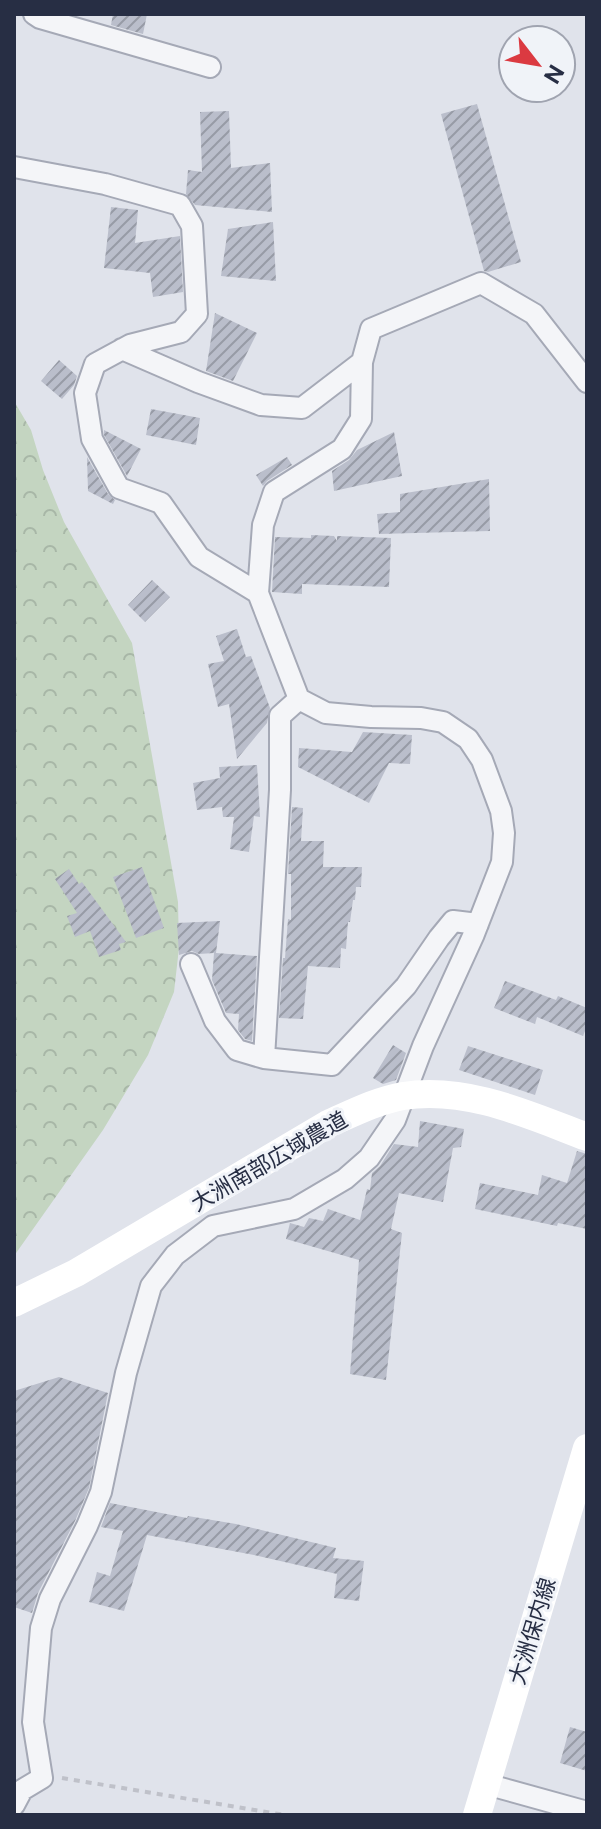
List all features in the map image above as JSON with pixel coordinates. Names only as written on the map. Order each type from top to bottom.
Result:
[{"type":"street","points":[[34,14],[210,67]]},
{"type":"street","points":[[14,167],[105,184],[180,205],[192,226],[197,314],[181,332],[130,345],[95,364],[85,393],[92,439],[119,488],[161,503],[199,557],[258,593]]},
{"type":"street","points":[[14,1805],[22,1790],[42,1778],[33,1722],[41,1628],[50,1599],[101,1492],[126,1373],[151,1286],[175,1255],[213,1226],[294,1209],[345,1179],[369,1158],[395,1120],[423,1046],[478,924],[502,862],[504,833],[501,811],[482,760],[468,739],[443,722],[326,713],[299,699],[258,593],[263,525],[274,492],[342,449],[361,419],[362,362],[371,329],[481,283],[534,314],[587,382]]},
{"type":"street","points":[[122,349],[261,405],[302,408],[362,362]]},
{"type":"street","points":[[264,1058],[280,790],[280,716],[299,699]]},
{"type":"street","points":[[191,964],[215,1021],[237,1050],[264,1058],[332,1065],[406,986],[453,921],[478,924]]},
{"type":"street","name":"大洲南部広域農道","points":[[14,1303],[76,1273],[328,1124],[370,1105],[404,1096],[441,1094],[471,1098],[513,1109],[587,1137]]},
{"type":"street","name":"大洲保内線","points":[[477,1815],[587,1448]]},
{"type":"street","points":[[486,1784],[587,1812]]},
{"type":"path","points":[[42,1778],[63,1778],[285,1815]]},
{"type":"green space","points":[[14,401],[31,430],[64,522],[132,643],[178,902],[179,948],[174,992],[148,1055],[103,1130],[14,1256]]},
{"type":"building","points":[[113,14],[147,14],[143,34],[111,25]]},
{"type":"building","points":[[477,104],[521,262],[488,272],[484,271],[441,114]]},
{"type":"building","points":[[229,111],[231,168],[270,163],[272,212],[195,205],[186,194],[188,170],[202,172],[200,112]]},
{"type":"building","points":[[111,207],[138,210],[135,243],[180,236],[183,292],[153,297],[150,273],[104,268]]},
{"type":"building","points":[[273,222],[276,281],[221,276],[228,229]]},
{"type":"building","points":[[215,313],[257,333],[233,381],[206,371]]},
{"type":"building","points":[[59,360],[77,376],[74,385],[62,399],[41,381]]},
{"type":"building","points":[[151,409],[200,418],[196,445],[146,435]]},
{"type":"building","points":[[104,430],[141,449],[127,476],[104,435]]},
{"type":"building","points":[[394,432],[402,476],[334,491],[332,471],[349,460],[357,450]]},
{"type":"building","points":[[87,457],[108,494],[115,500],[113,504],[88,491]]},
{"type":"building","points":[[287,457],[292,465],[263,486],[256,475]]},
{"type":"building","points":[[489,479],[490,531],[379,534],[377,514],[400,512],[400,494]]},
{"type":"building","points":[[311,535],[334,536],[337,541],[337,536],[391,538],[389,587],[302,584],[302,594],[272,592],[275,537],[311,538]]},
{"type":"building","points":[[152,580],[170,597],[145,622],[128,605]]},
{"type":"building","points":[[237,629],[246,657],[251,656],[270,708],[267,723],[237,759],[229,704],[218,707],[208,664],[224,661],[216,636]]},
{"type":"building","points":[[363,732],[412,735],[410,764],[389,763],[369,803],[298,767],[299,748],[352,752]]},
{"type":"building","points":[[257,765],[260,817],[254,816],[249,852],[230,849],[234,817],[223,817],[222,807],[197,810],[193,783],[220,778],[219,767]]},
{"type":"building","points":[[292,807],[303,808],[301,841],[324,841],[323,867],[362,867],[361,887],[356,887],[348,922],[346,949],[341,948],[340,968],[308,966],[303,1019],[279,1018],[283,958],[288,919],[291,920],[291,874],[288,874]]},
{"type":"building","points":[[142,867],[164,928],[136,938],[113,877]]},
{"type":"building","points":[[69,869],[126,942],[119,944],[121,950],[99,957],[90,931],[75,937],[67,916],[77,913],[55,879]]},
{"type":"building","points":[[220,921],[216,953],[257,956],[252,1041],[245,1039],[238,1030],[239,1014],[226,1013],[212,980],[214,953],[192,951],[179,955],[177,923]]},
{"type":"building","points":[[505,981],[587,1008],[587,1026],[583,1036],[537,1017],[535,1024],[494,1008]]},
{"type":"building","points":[[393,1045],[406,1053],[396,1080],[383,1084],[373,1078]]},
{"type":"building","points":[[468,1046],[543,1070],[535,1095],[459,1070]]},
{"type":"building","points":[[420,1121],[464,1129],[461,1147],[453,1148],[443,1202],[399,1193],[391,1229],[402,1233],[386,1380],[350,1374],[359,1260],[286,1239],[290,1223],[304,1227],[309,1218],[323,1221],[328,1209],[360,1220],[372,1173],[394,1144],[418,1147]]},
{"type":"building","points":[[577,1151],[587,1154],[587,1229],[475,1209],[480,1183],[538,1195],[542,1175],[567,1183]]},
{"type":"building","points":[[59,1377],[108,1393],[89,1488],[38,1593],[32,1613],[14,1607],[14,1391]]},
{"type":"building","points":[[110,1503],[236,1524],[336,1548],[333,1558],[364,1561],[359,1601],[334,1598],[337,1574],[147,1535],[124,1611],[89,1602],[97,1572],[110,1576],[123,1531],[101,1527]]},
{"type":"building","points":[[570,1727],[587,1732],[587,1771],[560,1763]]}]
